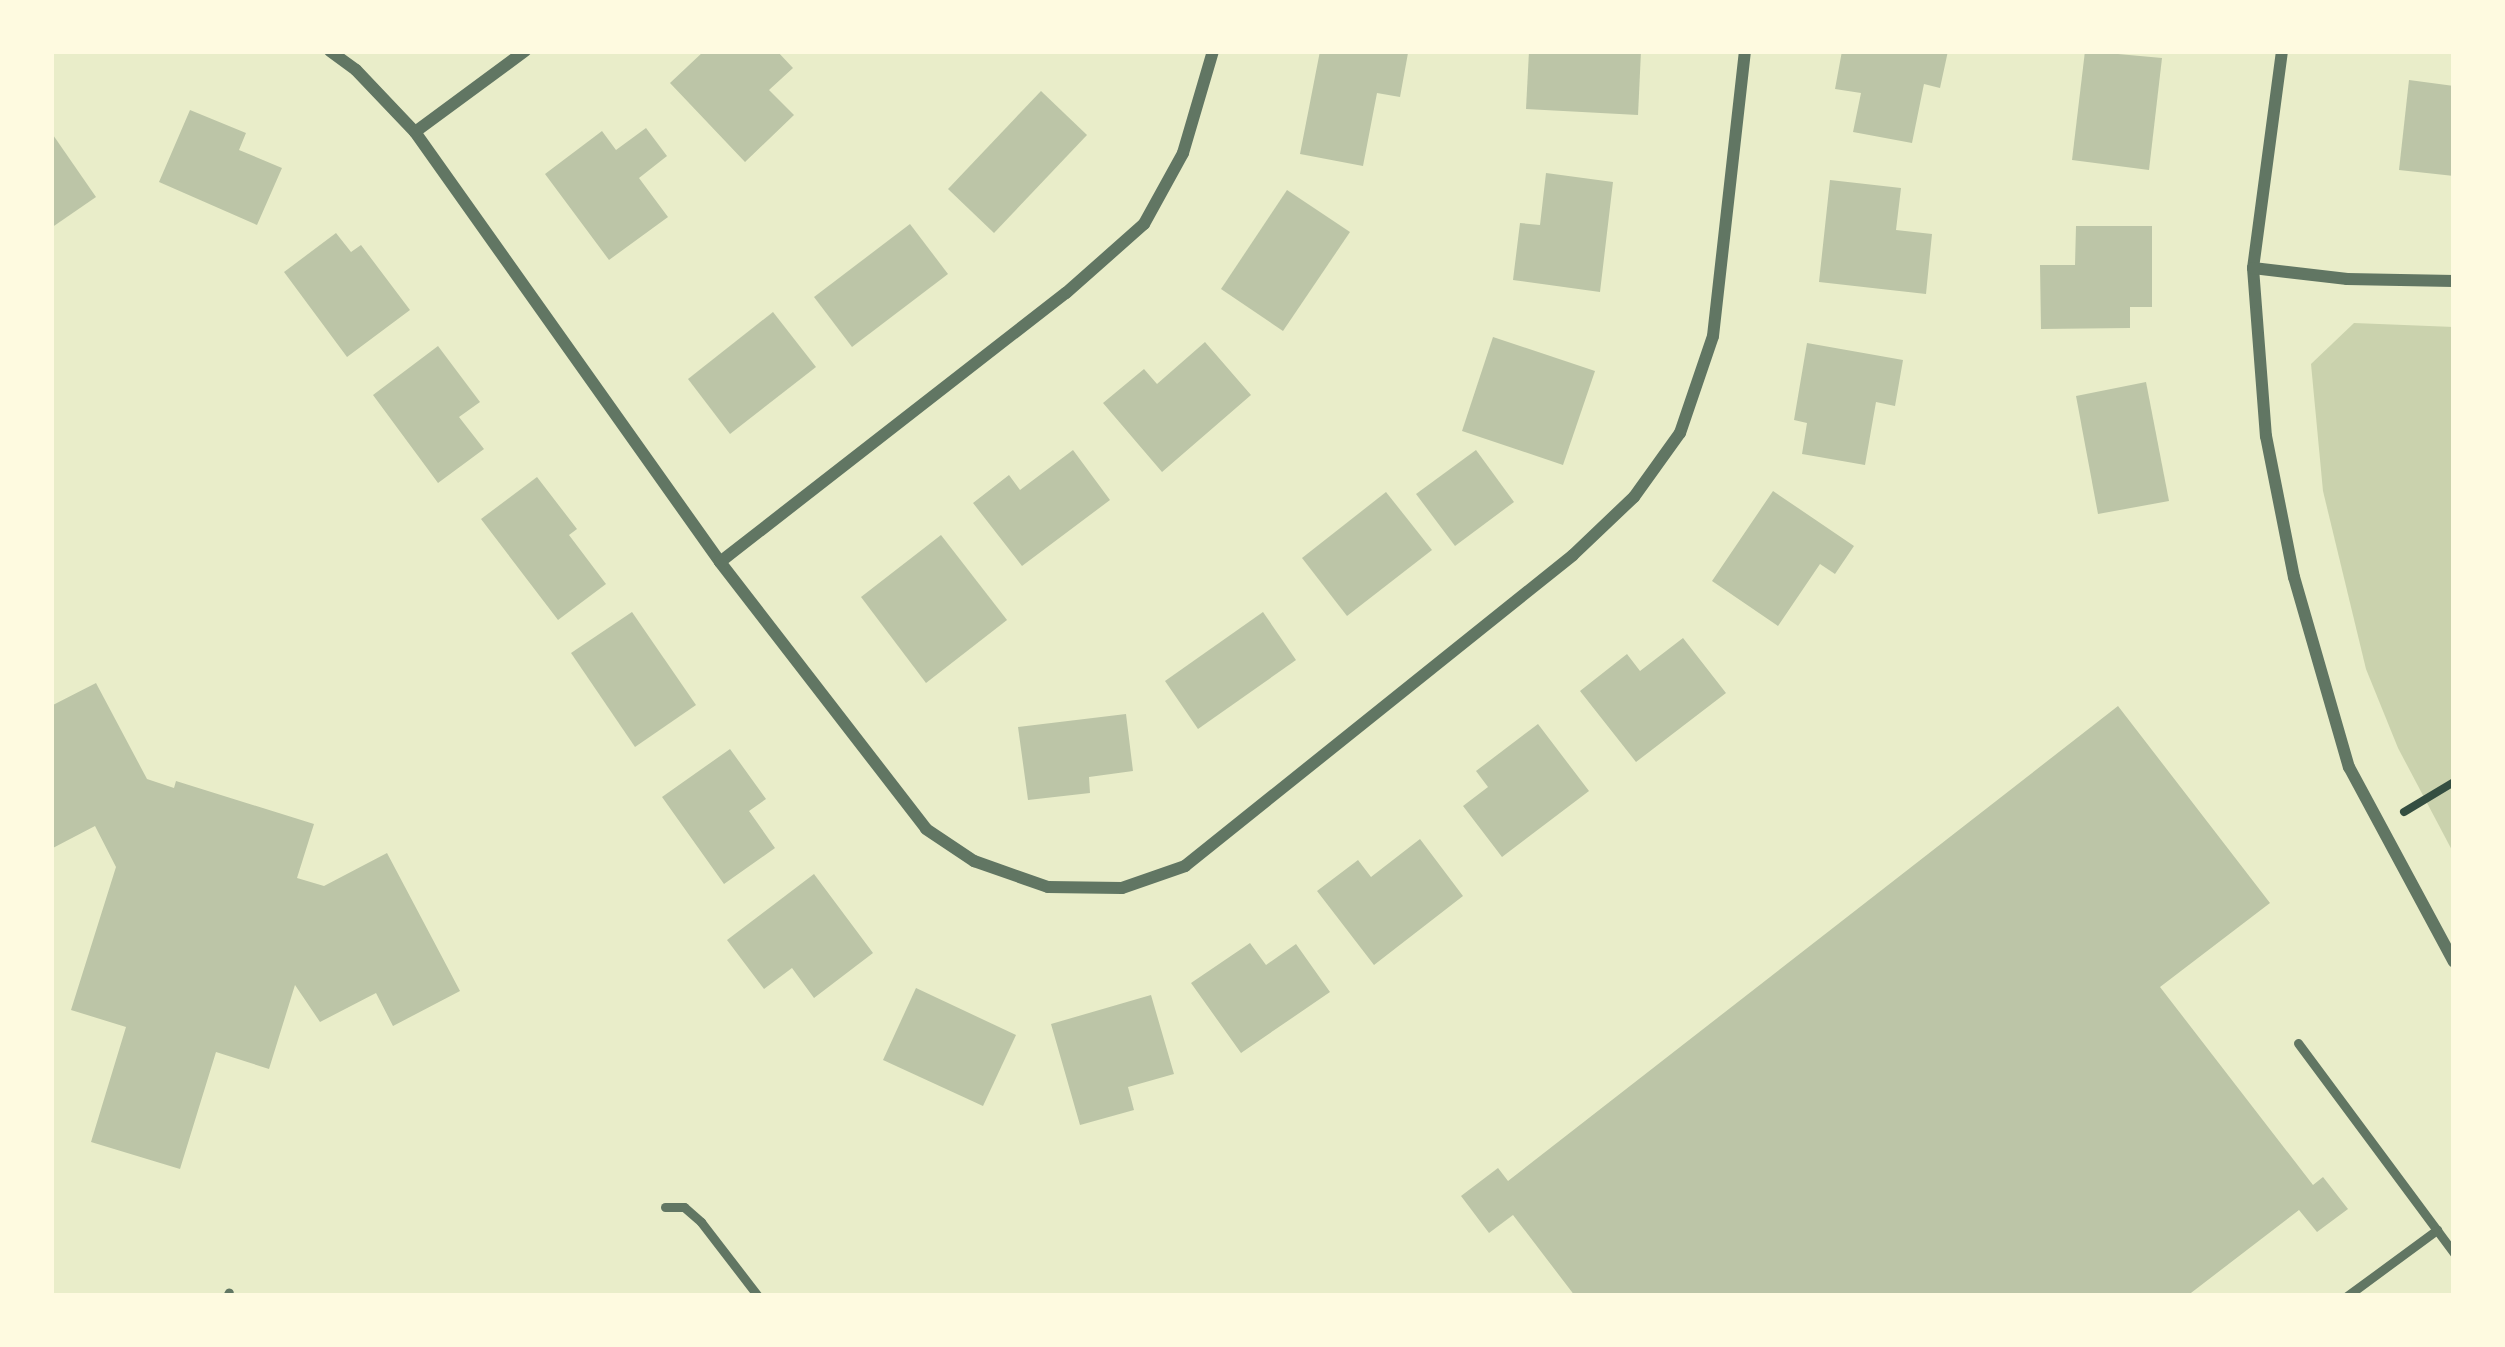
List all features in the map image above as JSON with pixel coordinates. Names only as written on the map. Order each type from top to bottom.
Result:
[{"type":"street","points":[[330,51],[356,70],[415,131],[721,562],[926,829],[974,861],[1048,887],[1122,888],[1185,866],[1573,554],[1634,497],[1680,434],[1713,336],[1745,51]]},
{"type":"street","points":[[415,131],[525,51]]},
{"type":"street","points":[[721,562],[1048,307],[1144,224],[1184,153],[1214,51]]},
{"type":"street","points":[[2282,51],[2253,268],[2266,436],[2294,577],[2349,767],[2454,962]]},
{"type":"street","points":[[2253,268],[2347,279],[2454,281]]},
{"type":"lane","points":[[2297,1043],[2454,1253]]},
{"type":"lane","points":[[665,1207],[684,1208],[701,1222],[758,1296]]},
{"type":"lane","points":[[2348,1296],[2437,1230]]},
{"type":"path","points":[[2379,824],[2454,782]]},
{"type":"green space","points":[[2354,323],[2454,327],[2454,854],[2398,748],[2366,669],[2323,491],[2311,364]]},
{"type":"building","points":[[704,51],[777,51],[793,68],[769,90],[794,115],[745,162],[670,83]]},
{"type":"building","points":[[1320,51],[1408,53],[1400,97],[1377,93],[1363,166],[1300,154]]},
{"type":"building","points":[[1529,51],[1641,51],[1638,115],[1526,109]]},
{"type":"building","points":[[1842,51],[1948,51],[1940,88],[1924,84],[1912,143],[1853,132],[1861,93],[1835,89]]},
{"type":"building","points":[[2085,51],[2162,58],[2149,170],[2072,160]]},
{"type":"building","points":[[2409,80],[2454,86],[2454,176],[2399,170]]},
{"type":"building","points":[[1041,91],[1087,135],[994,233],[948,189]]},
{"type":"building","points":[[190,110],[246,133],[239,150],[282,168],[257,225],[159,182]]},
{"type":"building","points":[[646,128],[667,156],[639,178],[668,217],[609,260],[545,174],[602,131],[616,150]]},
{"type":"building","points":[[51,132],[96,197],[51,228]]},
{"type":"building","points":[[1546,173],[1613,182],[1600,292],[1513,280],[1520,223],[1540,225]]},
{"type":"building","points":[[1830,180],[1901,188],[1896,230],[1932,234],[1926,294],[1819,282]]},
{"type":"building","points":[[1287,190],[1350,232],[1283,331],[1221,289]]},
{"type":"building","points":[[910,224],[948,274],[852,347],[814,297]]},
{"type":"building","points":[[2076,226],[2152,226],[2152,307],[2130,307],[2130,328],[2041,329],[2040,265],[2075,265]]},
{"type":"building","points":[[336,233],[351,252],[361,245],[410,310],[347,357],[284,272]]},
{"type":"building","points":[[773,312],[816,367],[730,434],[688,379]]},
{"type":"building","points":[[1493,337],[1595,371],[1563,465],[1462,431]]},
{"type":"building","points":[[1205,342],[1251,395],[1162,472],[1103,403],[1144,369],[1157,384]]},
{"type":"building","points":[[1807,343],[1903,360],[1895,406],[1876,402],[1865,465],[1802,454],[1807,423],[1794,420]]},
{"type":"building","points":[[438,346],[480,402],[459,417],[484,449],[438,483],[373,395]]},
{"type":"building","points":[[2146,382],[2169,501],[2098,514],[2076,396]]},
{"type":"building","points":[[1073,450],[1110,500],[1022,566],[973,503],[1009,475],[1020,490]]},
{"type":"building","points":[[1476,450],[1514,502],[1455,546],[1416,494]]},
{"type":"building","points":[[537,477],[577,529],[569,535],[606,584],[558,620],[481,519]]},
{"type":"building","points":[[1773,491],[1854,546],[1835,574],[1820,564],[1778,626],[1712,581]]},
{"type":"building","points":[[1386,492],[1432,550],[1347,616],[1302,558]]},
{"type":"building","points":[[941,535],[1007,620],[926,683],[861,597]]},
{"type":"building","points":[[632,612],[696,705],[635,747],[571,653]]},
{"type":"building","points":[[1263,612],[1296,660],[1198,729],[1165,681]]},
{"type":"building","points":[[1683,638],[1726,693],[1636,762],[1580,691],[1627,654],[1640,671]]},
{"type":"building","points":[[96,683],[147,779],[174,788],[176,781],[314,824],[297,878],[324,886],[387,853],[460,991],[393,1026],[376,993],[320,1022],[295,985],[269,1069],[216,1052],[180,1169],[91,1142],[126,1027],[71,1010],[116,867],[95,826],[51,849],[51,706]]},
{"type":"building","points":[[2118,706],[2270,903],[2160,987],[2313,1185],[2323,1177],[2348,1209],[2317,1232],[2299,1210],[2187,1296],[1575,1296],[1513,1215],[1489,1233],[1461,1196],[1498,1168],[1508,1181]]},
{"type":"building","points":[[1126,714],[1133,771],[1089,777],[1090,793],[1028,800],[1018,727]]},
{"type":"building","points":[[1538,724],[1589,791],[1502,857],[1463,806],[1488,787],[1476,771]]},
{"type":"building","points":[[730,749],[766,799],[749,811],[775,848],[724,884],[662,797]]},
{"type":"building","points":[[1420,839],[1463,896],[1374,965],[1317,891],[1358,860],[1371,877]]},
{"type":"building","points":[[814,874],[873,953],[814,998],[792,968],[764,989],[727,940]]},
{"type":"building","points":[[1250,943],[1266,965],[1296,944],[1330,992],[1241,1053],[1191,983]]},
{"type":"building","points":[[916,988],[1016,1035],[983,1106],[883,1060]]},
{"type":"building","points":[[1151,995],[1174,1074],[1128,1087],[1134,1110],[1080,1125],[1051,1024]]}]
